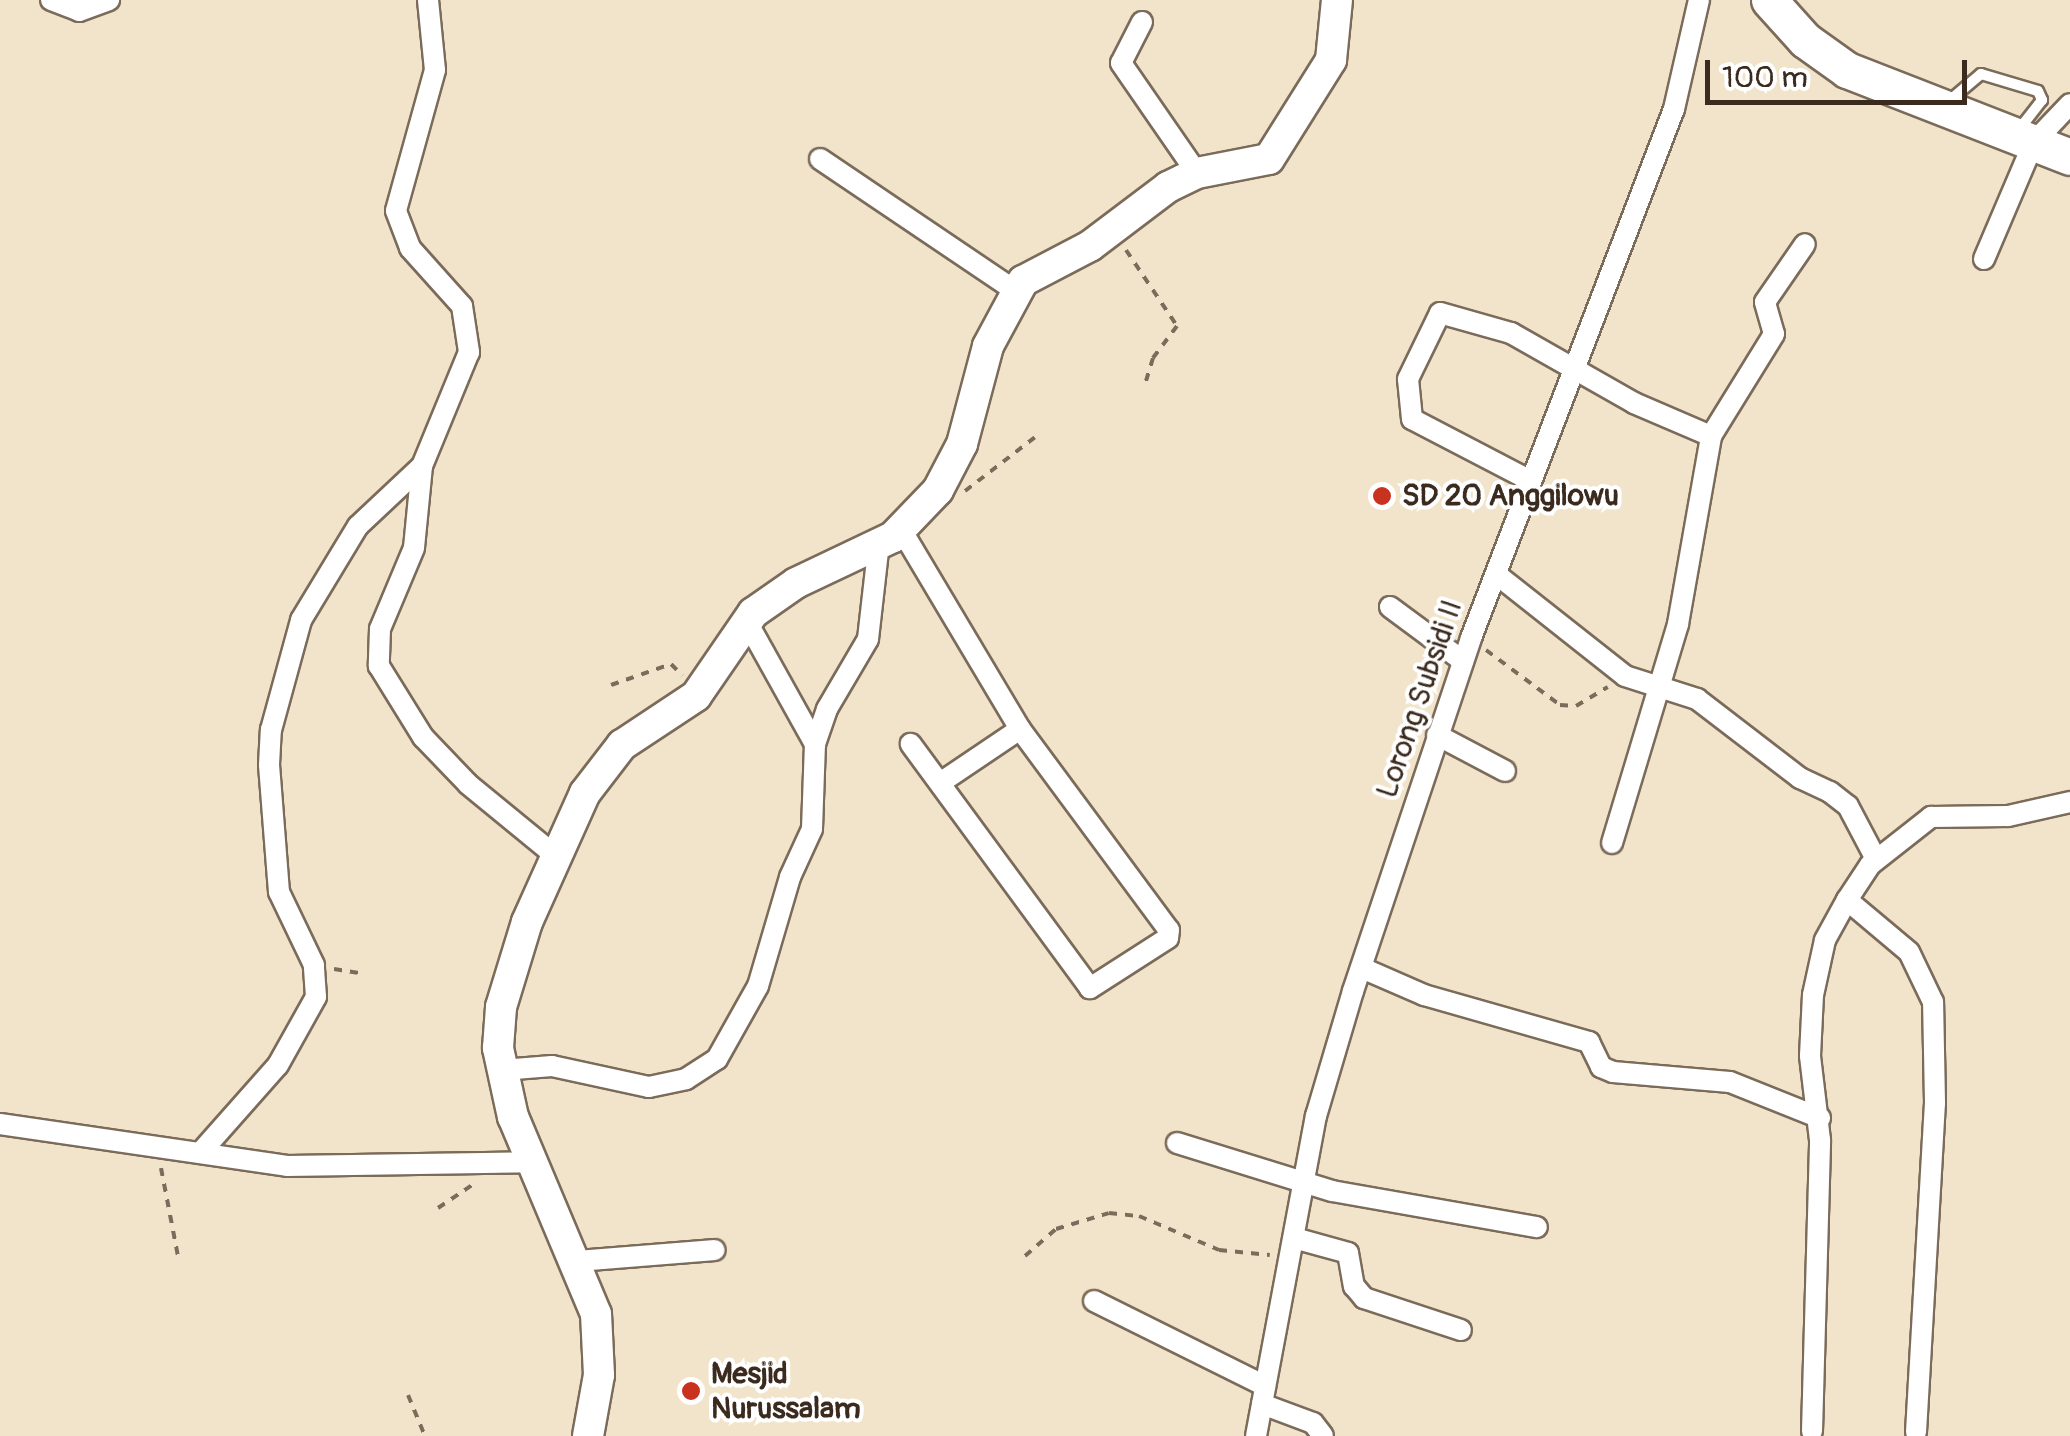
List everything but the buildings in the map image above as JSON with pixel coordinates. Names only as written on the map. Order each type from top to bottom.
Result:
[{"type":"highway","points":[[1769,0],[1805,40],[1847,70],[2070,156]]},
{"type":"main road","points":[[588,1436],[598,1342],[578,1261],[531,1162],[502,1070],[501,1007],[527,922],[585,793],[611,757],[696,696],[746,620],[796,583],[891,537],[952,467],[988,346],[1014,290],[1111,230],[1148,200],[1197,174],[1259,164],[1281,144],[1330,60],[1338,0]]},
{"type":"street","points":[[50,0],[79,11],[109,0]]},
{"type":"street","points":[[428,0],[435,70],[396,211],[410,248],[462,306],[469,341],[468,361],[422,466],[411,560],[378,640],[386,686],[468,784],[556,856]]},
{"type":"street","name":"Lorong Subsidi II","points":[[1256,1436],[1304,1179],[1362,968],[1471,638],[1674,110],[1700,0]]},
{"type":"street","points":[[1142,22],[1122,63],[1197,174]]},
{"type":"street","points":[[1984,259],[2024,139],[2070,104]]},
{"type":"street","points":[[820,158],[1014,290]]},
{"type":"street","points":[[1612,842],[1678,624],[1711,436],[1774,334],[1765,302],[1805,244]]},
{"type":"street","points":[[1531,481],[1412,420],[1408,379],[1440,313],[1511,333],[1576,366],[1634,403],[1711,436]]},
{"type":"street","points":[[201,1152],[301,1032],[316,997],[314,966],[279,892],[271,730],[308,603],[358,526],[422,466]]},
{"type":"street","points":[[891,537],[1020,729],[1169,930],[1168,938],[1090,988],[942,781],[911,744]]},
{"type":"street","points":[[502,1070],[552,1066],[650,1087],[706,1070],[752,1000],[790,877],[812,829],[816,744],[828,709],[868,639],[891,537]]},
{"type":"street","points":[[1496,574],[1625,676],[1697,699],[1800,778],[1830,792],[1848,806],[1876,859]]},
{"type":"street","points":[[1390,607],[1464,661]]},
{"type":"street","points":[[746,620],[816,744]]},
{"type":"street","points":[[942,781],[1020,729]]},
{"type":"street","points":[[1437,735],[1505,771]]},
{"type":"street","points":[[1812,1431],[1820,1118],[1810,1056],[1813,995],[1826,940],[1847,900],[1876,859],[1931,817],[1975,820],[2070,802]]},
{"type":"street","points":[[1847,900],[1909,952],[1934,1002],[1935,1103],[1916,1432]]},
{"type":"street","points":[[1362,968],[1424,995],[1589,1042],[1601,1067],[1612,1072],[1730,1082],[1820,1118]]},
{"type":"street","points":[[0,1124],[328,1168],[531,1162]]},
{"type":"street","points":[[1178,1143],[1332,1190],[1537,1227]]},
{"type":"street","points":[[1293,1248],[1353,1258],[1354,1286],[1364,1298],[1461,1330]]},
{"type":"street","points":[[578,1261],[716,1250]]},
{"type":"street","points":[[1094,1300],[1313,1423],[1323,1436]]},
{"type":"lane","points":[[1942,109],[1976,74],[2038,91],[2042,100],[2024,139]]},
{"type":"path","points":[[1111,230],[1177,326],[1153,358],[1144,388]]},
{"type":"path","points":[[951,499],[1035,437]]},
{"type":"path","points":[[1471,638],[1560,706],[1576,706],[1625,676]]},
{"type":"path","points":[[611,685],[673,664],[696,696]]},
{"type":"path","points":[[314,966],[364,974]]},
{"type":"path","points":[[156,1144],[178,1256]]},
{"type":"path","points":[[438,1208],[494,1164]]},
{"type":"path","points":[[1025,1256],[1056,1230],[1108,1213],[1139,1216],[1219,1250],[1293,1248]]},
{"type":"path","points":[[408,1395],[425,1436]]},
{"type":"place","name":"SD 20 Anggilowu","points":[[1382,496]]},
{"type":"place","name":"Mesjid Nurussalam","points":[[691,1391]]}]
